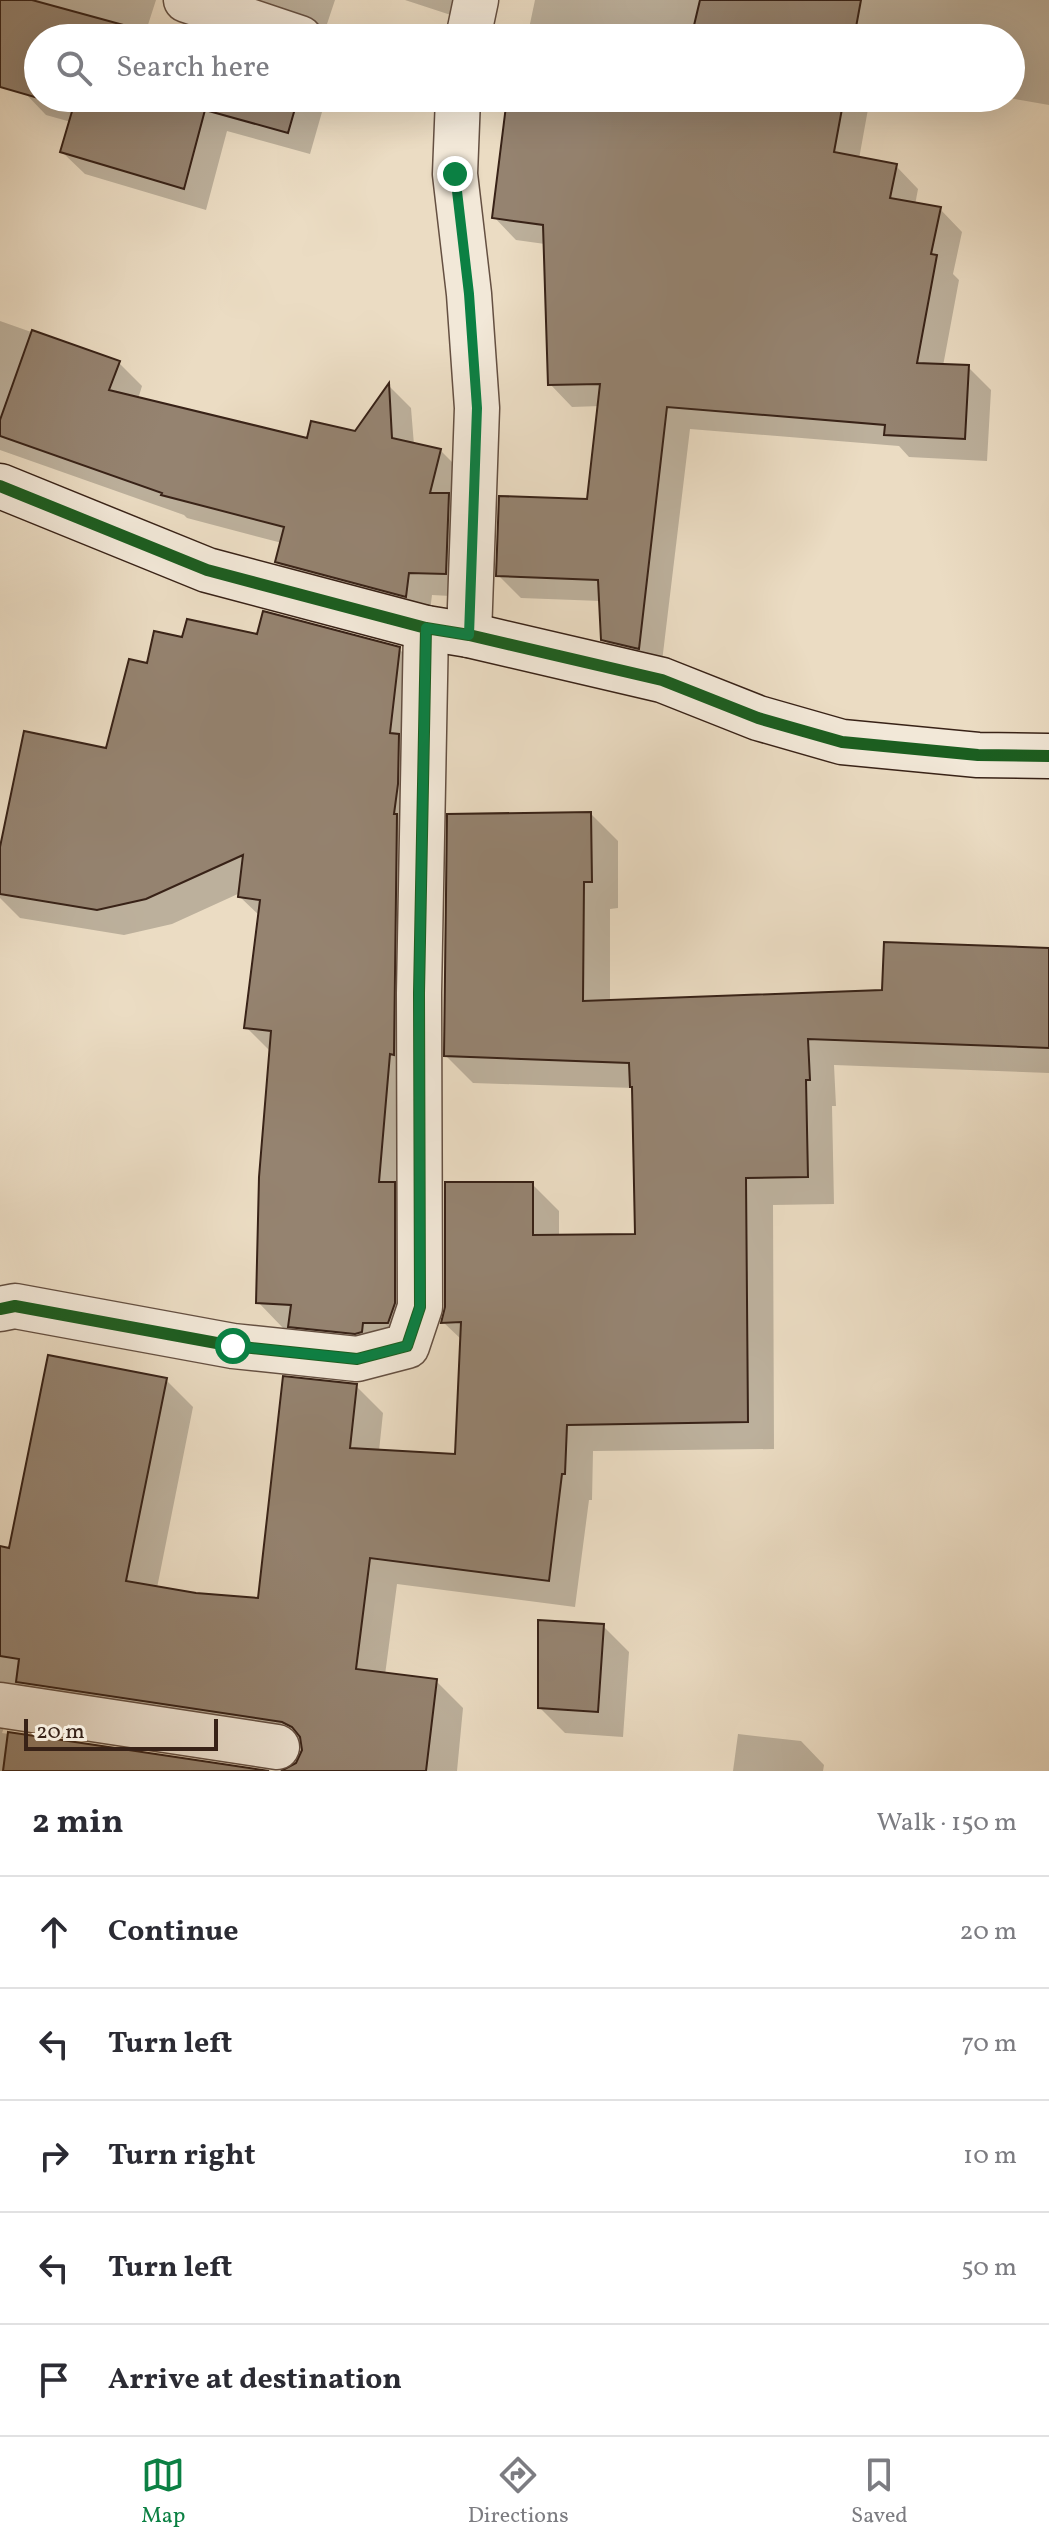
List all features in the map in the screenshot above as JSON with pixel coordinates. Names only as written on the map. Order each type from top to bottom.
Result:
[{"type":"street","points":[[186,0],[258,24]]},
{"type":"street","points":[[471,24],[476,0]]},
{"type":"street","points":[[457,112],[455,174],[469,294],[477,408],[469,635]]},
{"type":"street","points":[[0,486],[207,570],[426,628],[469,635],[662,680],[758,718],[842,742],[978,755],[1049,756]]},
{"type":"street","points":[[0,1309],[15,1306],[233,1346],[357,1359],[407,1346],[420,1307],[419,993],[426,628]]},
{"type":"street","points":[[0,1705],[277,1747]]},
{"type":"building","points":[[0,0],[32,0],[120,24],[24,24],[24,94],[0,87]]},
{"type":"building","points":[[700,0],[861,0],[857,24],[694,24]]},
{"type":"building","points":[[72,112],[204,112],[184,189],[60,152]]},
{"type":"building","points":[[212,112],[294,112],[288,133]]},
{"type":"building","points":[[505,112],[841,112],[834,152],[897,164],[890,198],[941,207],[931,254],[937,255],[917,363],[969,365],[965,439],[884,435],[885,425],[667,407],[639,649],[601,640],[598,580],[496,576],[499,496],[587,499],[600,384],[548,385],[543,225],[492,218]]},
{"type":"building","points":[[32,330],[120,361],[109,390],[307,438],[311,421],[355,431],[389,383],[392,438],[441,449],[430,493],[449,493],[446,574],[409,573],[406,597],[275,562],[284,527],[161,495],[0,436],[0,420]]},
{"type":"building","points":[[263,611],[400,647],[390,733],[399,734],[394,814],[397,814],[394,1055],[390,1054],[379,1182],[395,1182],[395,1303],[388,1323],[363,1323],[362,1332],[355,1334],[288,1327],[291,1305],[256,1303],[259,1177],[271,1031],[244,1028],[260,900],[238,897],[243,855],[146,899],[97,910],[0,894],[0,847],[24,731],[106,748],[129,659],[147,663],[154,631],[182,637],[187,619],[257,634]]},
{"type":"building","points":[[591,812],[592,882],[584,882],[583,1001],[882,990],[884,942],[1049,948],[1049,1048],[808,1039],[808,1177],[746,1178],[748,1422],[567,1425],[565,1474],[562,1474],[549,1581],[370,1558],[356,1669],[437,1679],[426,1771],[281,1771],[296,1763],[302,1750],[300,1737],[292,1727],[282,1722],[16,1682],[19,1659],[0,1656],[0,1546],[9,1548],[48,1355],[167,1378],[126,1581],[196,1593],[258,1598],[283,1376],[357,1384],[350,1448],[455,1454],[461,1322],[441,1323],[445,1307],[445,1182],[533,1182],[533,1235],[635,1234],[629,1063],[444,1056],[447,814]]},
{"type":"building","points":[[538,1620],[604,1624],[598,1712],[538,1708]]},
{"type":"building","points":[[8,1732],[269,1771],[3,1771]]},
{"type":"cycle path","points":[[0,486],[207,570],[426,628],[469,635],[662,680],[758,718],[842,742],[978,755],[1049,756]]},
{"type":"cycle path","points":[[0,1309],[15,1306],[233,1346],[357,1359],[407,1346],[420,1307],[419,993],[426,628]]},
{"type":"route","points":[[233,1346],[357,1359],[407,1346],[420,1307],[419,993],[426,628],[469,635],[477,408],[469,294],[455,174]]}]
